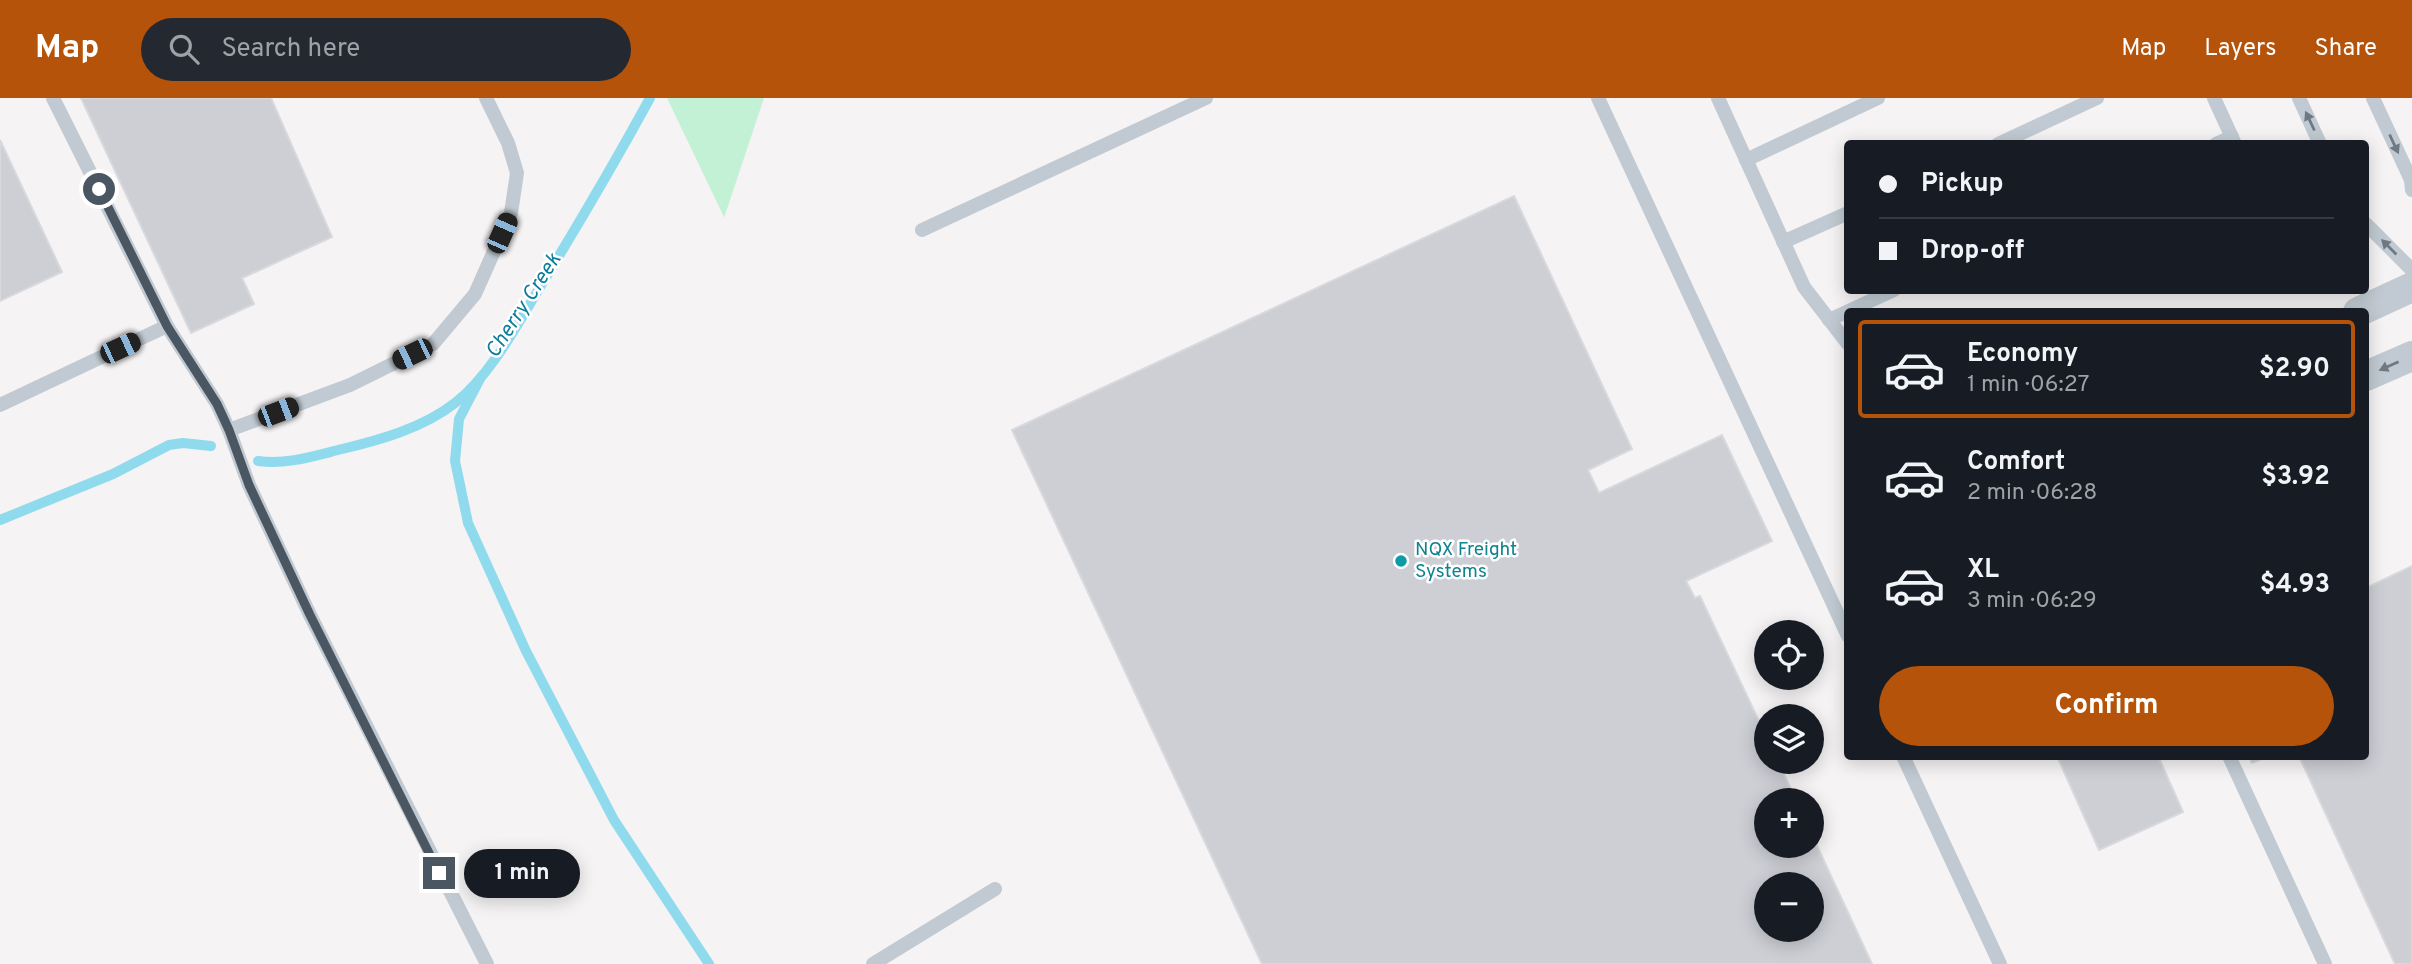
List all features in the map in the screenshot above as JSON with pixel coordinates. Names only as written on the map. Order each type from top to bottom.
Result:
[{"type":"street","points":[[2367,308],[2412,287]]},
{"type":"street","points":[[2369,375],[2412,356]]},
{"type":"lane","points":[[53,98],[167,326],[217,404],[249,485],[310,615],[487,964]]},
{"type":"lane","points":[[229,430],[350,385],[433,344],[475,294],[512,213],[517,173],[508,143],[486,98]]},
{"type":"lane","points":[[922,230],[1206,98]]},
{"type":"lane","points":[[1598,98],[1844,627]]},
{"type":"lane","points":[[1718,98],[1804,287],[1844,339]]},
{"type":"lane","points":[[1746,160],[1878,98]]},
{"type":"lane","points":[[2007,140],[2097,98]]},
{"type":"lane","points":[[2214,98],[2233,140]]},
{"type":"lane","points":[[2300,98],[2318,140]]},
{"type":"lane","points":[[2373,98],[2411,180],[2412,190]]},
{"type":"lane","points":[[1783,242],[1844,214]]},
{"type":"lane","points":[[2369,228],[2412,270]]},
{"type":"lane","points":[[1855,308],[1885,294]]},
{"type":"lane","points":[[1829,320],[1844,313]]},
{"type":"lane","points":[[0,405],[167,326]]},
{"type":"lane","points":[[1905,760],[2000,964]]},
{"type":"lane","points":[[2231,760],[2325,964]]},
{"type":"lane","points":[[873,964],[995,889]]},
{"type":"green space","points":[[667,98],[764,98],[724,218],[724,217]]},
{"type":"building","points":[[81,98],[271,98],[332,237],[242,278],[254,304],[191,333]]},
{"type":"building","points":[[0,140],[62,272],[0,301]]},
{"type":"building","name":"NQX Freight Systems","points":[[1514,196],[1632,449],[1588,470],[1599,493],[1722,435],[1772,541],[1686,581],[1695,598],[1700,596],[1754,711],[1754,774],[1784,774],[1790,788],[1754,788],[1754,858],[1823,858],[1872,964],[1262,964],[1012,430]]},
{"type":"building","points":[[2412,566],[2412,964],[2395,964],[2301,760],[2369,760],[2369,587]]},
{"type":"building","points":[[2059,760],[2160,760],[2183,812],[2099,850]]},
{"type":"waterway","name":"Cherry Creek","points":[[258,461],[300,459],[386,437],[443,412],[468,392],[512,333],[650,98]]},
{"type":"waterway","points":[[481,377],[459,419],[455,461],[468,523],[526,651],[614,820],[709,964]]},
{"type":"waterway","name":"Cherry Creek","points":[[0,520],[113,474],[169,445],[183,443],[211,446]]},
{"type":"place","name":"NQX Freight Systems","points":[[1401,561]]},
{"type":"route","points":[[99,189],[167,326],[217,404],[249,485],[310,615],[439,873]]}]
